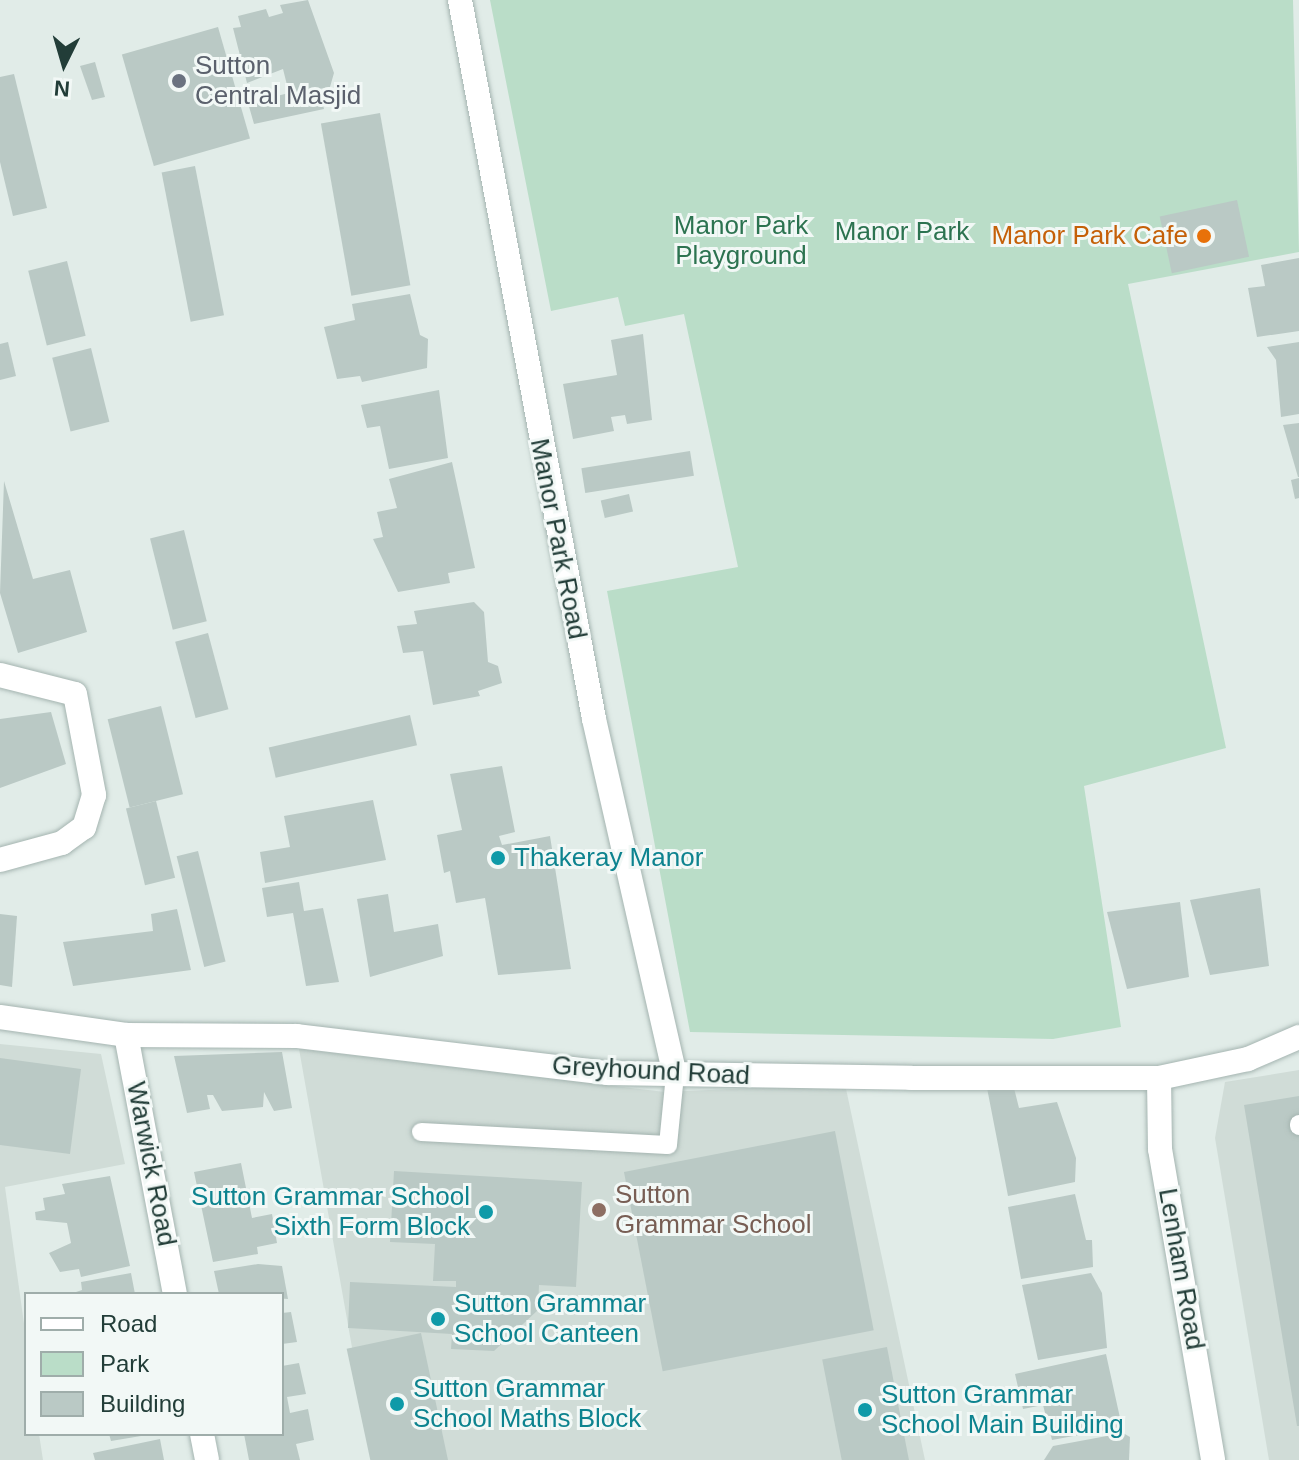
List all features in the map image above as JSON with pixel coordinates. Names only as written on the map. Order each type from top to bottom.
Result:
[{"type":"street","name":"Manor Park Road","points":[[460,0],[594,719],[675,1075]]},
{"type":"street","points":[[0,675],[75,694],[94,795],[84,827],[62,843],[0,860]]},
{"type":"street","name":"Greyhound Road","points":[[0,1017],[126,1035],[297,1036],[675,1075],[1159,1078],[1248,1059],[1299,1037]]},
{"type":"street","name":"Warwick Road","points":[[126,1035],[175,1292]]},
{"type":"street","name":"Lenham Road","points":[[1159,1078],[1160,1149],[1213,1460]]},
{"type":"street","points":[[202,1436],[207,1460]]},
{"type":"lane","points":[[421,1132],[668,1145],[675,1075]]},
{"type":"shaded area","points":[[0,1044],[101,1054],[125,1164],[5,1187],[24,1324],[24,1436],[39,1436],[43,1460],[0,1460]]},
{"type":"shaded area","name":"Sutton Grammar School","points":[[299,1049],[665,1092],[845,1084],[925,1460],[372,1460]]},
{"type":"shaded area","points":[[1299,1070],[1299,1460],[1269,1460],[1215,1138],[1225,1082]]},
{"type":"green space","name":"Manor Park","points":[[490,0],[1293,0],[1299,252],[1128,284],[1226,748],[1084,786],[1121,1027],[1053,1039],[690,1032],[607,591],[738,567],[684,314],[625,326],[618,297],[551,311]]},
{"type":"building","points":[[308,0],[334,73],[330,87],[319,89],[324,109],[254,124],[248,103],[289,93],[283,69],[247,83],[233,28],[241,27],[238,16],[266,9],[269,17],[283,13],[280,5]]},
{"type":"building","name":"Sutton Central Masjid","points":[[218,27],[250,139],[154,166],[122,55]]},
{"type":"building","points":[[95,62],[105,97],[92,100],[80,66]]},
{"type":"building","points":[[14,74],[47,208],[13,216],[0,162],[0,77]]},
{"type":"building","points":[[380,113],[410,285],[351,296],[321,123]]},
{"type":"building","points":[[195,166],[224,315],[191,322],[162,172]]},
{"type":"building","name":"Manor Park Cafe","points":[[1237,200],[1249,257],[1172,273],[1160,216]]},
{"type":"building","points":[[1299,258],[1299,331],[1257,337],[1248,288],[1265,286],[1261,265]]},
{"type":"building","points":[[67,261],[86,336],[47,345],[28,271]]},
{"type":"building","points":[[410,294],[420,335],[428,339],[427,368],[362,382],[360,376],[337,379],[324,327],[355,320],[352,304]]},
{"type":"building","points":[[643,334],[652,420],[627,424],[625,415],[611,417],[614,431],[573,439],[563,384],[617,375],[611,340]]},
{"type":"building","points":[[8,342],[16,376],[0,380],[0,344]]},
{"type":"building","points":[[1299,342],[1299,414],[1281,417],[1276,360],[1267,347]]},
{"type":"building","points":[[91,348],[109,422],[71,431],[52,358]]},
{"type":"building","points":[[439,390],[448,458],[389,469],[380,426],[367,428],[361,405]]},
{"type":"building","points":[[1299,423],[1299,477],[1298,477],[1283,425]]},
{"type":"building","points":[[690,451],[694,476],[585,493],[581,468]]},
{"type":"building","points":[[452,462],[475,568],[448,573],[450,583],[398,592],[373,539],[383,537],[377,512],[397,508],[389,479]]},
{"type":"building","points":[[1299,478],[1299,498],[1295,499],[1291,480]]},
{"type":"building","points":[[4,481],[33,579],[70,570],[87,632],[18,653],[0,593]]},
{"type":"building","points":[[629,494],[633,512],[605,518],[601,501]]},
{"type":"building","points":[[184,530],[207,621],[173,630],[150,538]]},
{"type":"building","points":[[474,602],[484,612],[488,662],[498,666],[502,683],[478,691],[480,696],[433,705],[423,651],[403,653],[397,626],[417,624],[414,611]]},
{"type":"building","points":[[208,633],[228,709],[196,718],[175,642]]},
{"type":"building","points":[[161,706],[183,794],[130,808],[108,719]]},
{"type":"building","points":[[51,712],[66,764],[0,788],[0,719]]},
{"type":"building","points":[[410,715],[417,745],[276,778],[269,748]]},
{"type":"building","name":"Thakeray Manor","points":[[502,766],[515,832],[499,836],[502,845],[550,836],[571,969],[498,975],[485,898],[456,903],[450,871],[444,873],[437,835],[462,830],[450,774]]},
{"type":"building","points":[[373,800],[386,860],[265,883],[260,852],[290,847],[284,816]]},
{"type":"building","points":[[156,801],[175,878],[145,885],[126,808]]},
{"type":"building","points":[[198,851],[226,962],[204,967],[177,856]]},
{"type":"building","points":[[299,882],[304,911],[323,908],[339,982],[306,986],[293,913],[267,917],[262,888]]},
{"type":"building","points":[[1260,888],[1269,966],[1210,975],[1190,900]]},
{"type":"building","points":[[388,894],[394,932],[438,924],[443,956],[370,977],[357,899]]},
{"type":"building","points":[[1180,902],[1189,977],[1127,989],[1107,912]]},
{"type":"building","points":[[177,909],[191,970],[73,986],[63,942],[153,931],[151,914]]},
{"type":"building","points":[[0,914],[17,916],[12,987],[0,985]]},
{"type":"building","points":[[282,1052],[292,1108],[274,1111],[264,1092],[263,1107],[222,1111],[213,1095],[207,1095],[210,1109],[187,1113],[174,1056]]},
{"type":"building","points":[[0,1058],[81,1069],[70,1154],[0,1145]]},
{"type":"building","points":[[987,1088],[1014,1088],[1019,1108],[1057,1102],[1076,1158],[1075,1182],[1008,1196]]},
{"type":"building","points":[[1299,1096],[1299,1426],[1297,1426],[1244,1105]]},
{"type":"building","points":[[835,1131],[874,1330],[663,1371],[624,1172]]},
{"type":"building","points":[[241,1163],[252,1218],[272,1214],[277,1243],[257,1247],[258,1254],[213,1262],[194,1172]]},
{"type":"building","name":"Sutton Grammar School Sixth Form Block","points":[[394,1171],[582,1182],[576,1287],[539,1285],[538,1310],[494,1351],[451,1349],[452,1334],[348,1328],[350,1282],[456,1287],[456,1281],[433,1281],[435,1244],[390,1242]]},
{"type":"building","points":[[110,1176],[130,1266],[81,1277],[79,1269],[60,1272],[49,1253],[71,1243],[67,1223],[36,1220],[35,1212],[45,1210],[43,1198],[65,1194],[62,1184]]},
{"type":"building","points":[[1075,1194],[1086,1240],[1092,1240],[1093,1267],[1021,1279],[1008,1207]]},
{"type":"building","points":[[258,1264],[282,1266],[288,1299],[284,1299],[284,1292],[219,1292],[214,1271]]},
{"type":"building","points":[[131,1273],[135,1292],[76,1292],[82,1290],[81,1282]]},
{"type":"building","points":[[1091,1273],[1102,1293],[1107,1348],[1038,1360],[1022,1285]]},
{"type":"building","points":[[291,1312],[297,1342],[284,1344],[284,1313]]},
{"type":"building","name":"Sutton Grammar School Maths Block","points":[[421,1333],[448,1460],[370,1460],[347,1349]]},
{"type":"building","name":"Sutton Grammar School Main Building","points":[[887,1347],[909,1460],[842,1460],[822,1360]]},
{"type":"building","points":[[1106,1354],[1122,1427],[1052,1440],[1043,1405],[1023,1409],[1015,1374]]},
{"type":"building","points":[[299,1363],[306,1394],[287,1397],[290,1413],[308,1409],[314,1440],[296,1444],[300,1460],[249,1460],[244,1436],[284,1436],[284,1366]]},
{"type":"building","points":[[1123,1433],[1130,1437],[1129,1460],[1044,1460],[1053,1446]]},
{"type":"building","points":[[110,1436],[141,1436],[111,1441]]},
{"type":"building","points":[[160,1439],[164,1460],[95,1460],[93,1453]]},
{"type":"place","name":"Sutton Central Masjid","points":[[179,81]]},
{"type":"place","name":"Manor Park Cafe","points":[[1204,236]]},
{"type":"place","name":"Thakeray Manor","points":[[498,858]]},
{"type":"place","name":"Sutton Grammar School","points":[[599,1210]]},
{"type":"place","name":"Sutton Grammar School Sixth Form Block","points":[[486,1212]]},
{"type":"place","name":"Sutton Grammar School Canteen","points":[[438,1319]]},
{"type":"place","name":"Sutton Grammar School Maths Block","points":[[397,1404]]},
{"type":"place","name":"Sutton Grammar School Main Building","points":[[865,1410]]},
{"type":"park label","name":"Manor Park Playground","points":[[741,241]]}]
